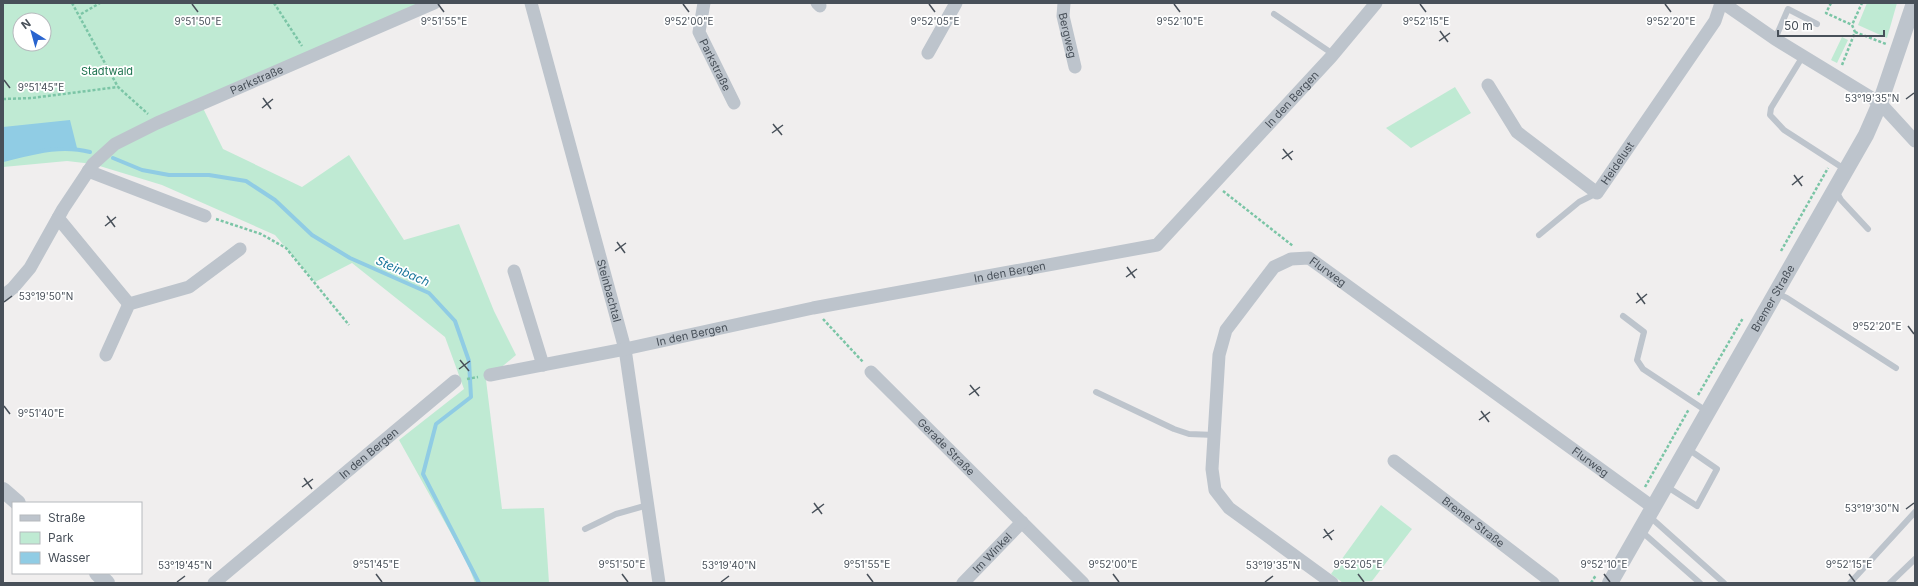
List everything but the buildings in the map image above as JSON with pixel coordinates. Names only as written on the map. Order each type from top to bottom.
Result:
[{"type":"street","name":"Parkstraße","points":[[3,296],[13,288],[30,268],[58,218],[93,164],[115,144],[157,123],[434,3]]},
{"type":"street","name":"Steinbachtal","points":[[531,3],[625,349],[659,583]]},
{"type":"street","name":"Parkstraße","points":[[704,3],[699,32],[734,103]]},
{"type":"street","points":[[928,53],[956,3]]},
{"type":"street","name":"Bergweg","points":[[1064,3],[1063,16],[1075,67]]},
{"type":"street","name":"In den Bergen","points":[[490,375],[625,349],[813,308],[1157,245],[1334,54],[1376,3]]},
{"type":"street","points":[[1722,3],[1775,39],[1880,103],[1915,141]]},
{"type":"street","name":"Heidelust","points":[[1488,85],[1517,132],[1597,193],[1715,21],[1722,3]]},
{"type":"street","name":"Bremer Straße","points":[[1610,583],[1709,413],[1866,135],[1900,50],[1914,3]]},
{"type":"street","points":[[88,171],[205,216]]},
{"type":"street","points":[[58,218],[130,304]]},
{"type":"street","points":[[106,355],[130,304],[189,287],[240,249]]},
{"type":"street","name":"Flurweg","points":[[1332,583],[1229,508],[1215,490],[1212,469],[1219,355],[1226,330],[1274,267],[1291,259],[1309,258],[1640,498],[1651,512]]},
{"type":"street","points":[[514,271],[543,365]]},
{"type":"street","name":"Gerade Straße","points":[[871,372],[1083,583]]},
{"type":"street","name":"In den Bergen","points":[[214,583],[455,381]]},
{"type":"street","name":"Bremer Straße","points":[[1394,461],[1553,583]]},
{"type":"street","points":[[3,490],[17,502]]},
{"type":"street","name":"Im Winkel","points":[[963,583],[1022,522]]},
{"type":"street","points":[[98,574],[107,583]]},
{"type":"lane","points":[[1775,39],[1788,8],[1817,24]]},
{"type":"lane","points":[[1274,14],[1334,54]]},
{"type":"lane","points":[[1803,56],[1772,108],[1770,115],[1784,130],[1846,170]]},
{"type":"lane","points":[[1835,190],[1841,200],[1868,229]]},
{"type":"lane","points":[[1538,235],[1579,202],[1597,193]]},
{"type":"lane","points":[[1776,293],[1787,298],[1896,368]]},
{"type":"lane","points":[[1623,316],[1644,332],[1637,360],[1643,369],[1709,413]]},
{"type":"lane","points":[[1096,392],[1180,431],[1189,434],[1215,435]]},
{"type":"lane","points":[[1666,486],[1697,506],[1717,469],[1688,449]]},
{"type":"lane","points":[[585,529],[616,514],[648,505]]},
{"type":"lane","points":[[1651,512],[1724,583]]},
{"type":"lane","points":[[1850,583],[1915,512]]},
{"type":"lane","points":[[1641,531],[1700,583]]},
{"type":"lane","points":[[1890,583],[1915,559]]},
{"type":"path","points":[[72,3],[118,87],[157,123]]},
{"type":"path","points":[[81,14],[100,3]]},
{"type":"path","points":[[274,3],[309,57]]},
{"type":"path","points":[[1831,3],[1826,13],[1852,25],[1855,32],[1900,50]]},
{"type":"path","points":[[1852,25],[1862,3]]},
{"type":"path","points":[[1837,76],[1855,32]]},
{"type":"path","points":[[3,99],[32,98],[118,87]]},
{"type":"path","points":[[1778,257],[1832,161]]},
{"type":"path","points":[[1214,183],[1309,258]]},
{"type":"path","points":[[205,216],[261,234],[286,248],[349,325]]},
{"type":"path","points":[[813,308],[871,372]]},
{"type":"path","points":[[1640,498],[1747,311]]},
{"type":"path","points":[[455,381],[490,375]]},
{"type":"path","points":[[1591,583],[1599,570]]},
{"type":"green space","name":"Stadtwald","points":[[3,3],[434,3],[201,104],[223,149],[302,187],[349,155],[404,240],[459,224],[494,311],[516,355],[486,380],[502,509],[544,508],[549,583],[475,583],[467,562],[399,440],[464,389],[445,337],[352,263],[315,282],[275,235],[162,185],[93,164],[67,161],[3,167]]},
{"type":"green space","points":[[1867,3],[1897,3],[1887,38],[1858,25]]},
{"type":"green space","points":[[1842,37],[1848,40],[1837,63],[1831,60]]},
{"type":"green space","points":[[1455,87],[1471,113],[1411,148],[1386,128]]},
{"type":"green space","points":[[1381,505],[1412,529],[1372,581],[1343,583],[1331,574]]},
{"type":"water","points":[[70,120],[77,148],[47,149],[3,160],[3,127]]},
{"type":"waterway","name":"Steinbach","points":[[3,160],[46,150],[68,149],[90,152]]},
{"type":"waterway","name":"Steinbach","points":[[113,158],[142,170],[169,175],[209,175],[246,181],[275,200],[312,235],[350,258],[429,293],[455,321],[469,361],[471,397],[436,424],[423,474],[479,583]]}]
